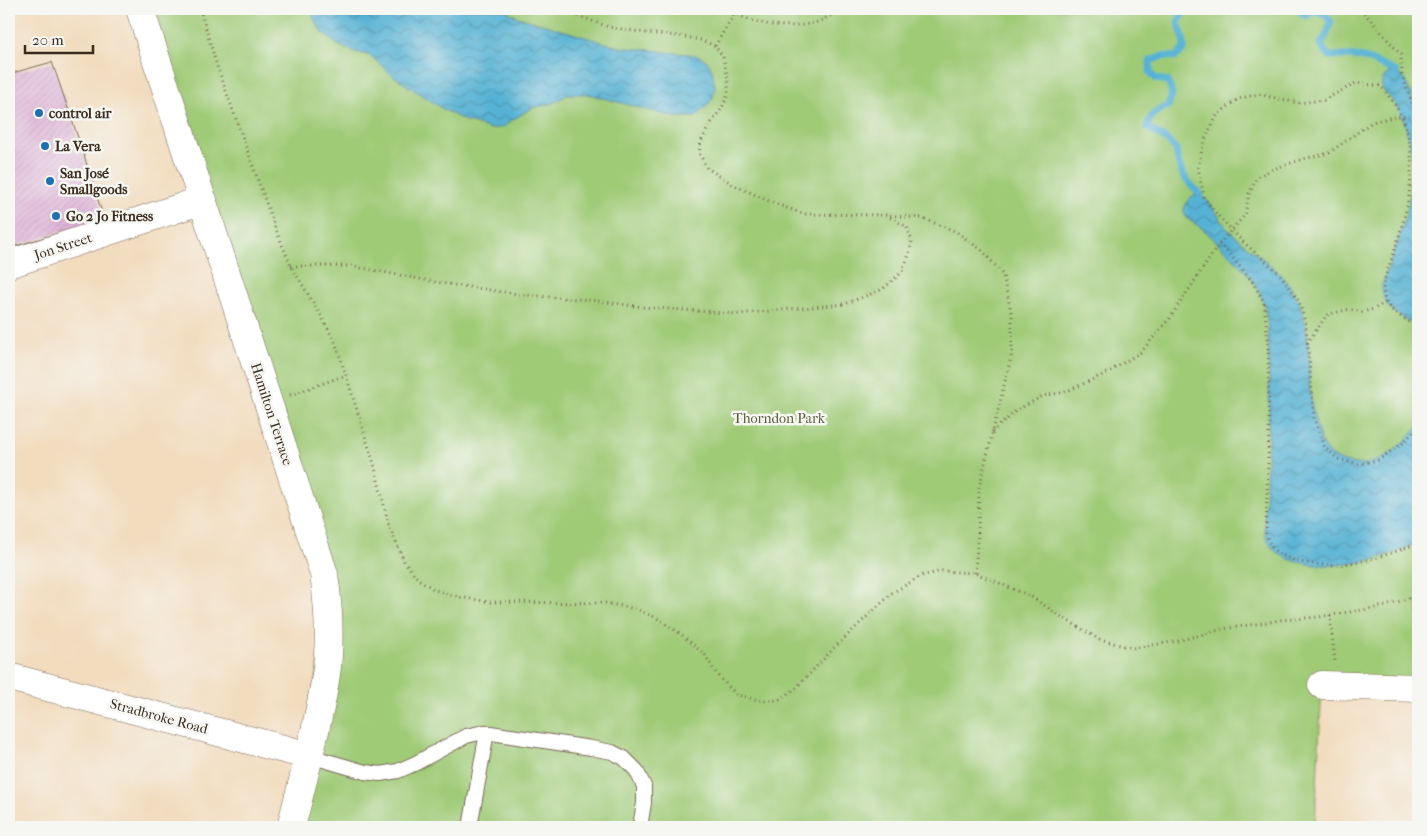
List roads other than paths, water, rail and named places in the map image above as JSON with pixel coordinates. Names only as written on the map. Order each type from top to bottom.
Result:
[{"type":"street","name":"Hamilton Terrace","points":[[140,9],[324,574],[328,605],[328,645],[325,680],[310,756],[291,827]]},
{"type":"street","name":"Jon Street","points":[[9,264],[202,200]]},
{"type":"street","name":"Stradbroke Road","points":[[9,677],[310,756]]},
{"type":"street","points":[[1330,685],[1418,688]]},
{"type":"lane","points":[[310,756],[365,772],[380,774],[398,771],[466,736],[487,732],[612,752],[624,758],[636,770],[644,786],[644,803],[640,827]]},
{"type":"lane","points":[[470,827],[487,732]]},
{"type":"water","points":[[311,9],[504,9],[518,17],[619,47],[697,55],[706,60],[712,69],[715,86],[713,98],[695,117],[674,117],[588,94],[569,94],[553,103],[532,108],[504,127],[491,129],[465,121],[443,109],[392,75],[371,56],[338,45],[322,32],[314,19]]},
{"type":"water","points":[[1396,72],[1405,79],[1418,113],[1418,327],[1388,307],[1382,285],[1403,225],[1412,178],[1411,151],[1405,123],[1393,102],[1384,92],[1382,85],[1384,77],[1389,73]]},
{"type":"water","points":[[1197,194],[1206,199],[1229,230],[1285,279],[1298,300],[1304,316],[1307,333],[1313,413],[1321,442],[1326,450],[1337,459],[1346,462],[1365,464],[1374,462],[1391,453],[1418,427],[1418,543],[1372,560],[1329,565],[1297,562],[1283,556],[1272,548],[1266,536],[1264,524],[1269,397],[1266,312],[1258,290],[1245,271],[1203,229],[1185,215],[1184,207]]},
{"type":"waterway","points":[[1201,195],[1183,175],[1178,163],[1176,149],[1168,141],[1147,127],[1154,114],[1168,106],[1172,94],[1168,81],[1156,79],[1150,72],[1150,61],[1163,56],[1176,57],[1184,49],[1183,37],[1178,22],[1184,12],[1203,9]]},
{"type":"waterway","points":[[1297,9],[1306,16],[1313,11],[1325,14],[1331,22],[1321,44],[1324,51],[1330,56],[1353,56],[1368,59],[1396,72]]},
{"type":"place","name":"control air","points":[[39,113]]},
{"type":"place","name":"La Vera","points":[[45,146]]},
{"type":"place","name":"San José Smallgoods","points":[[50,181]]},
{"type":"place","name":"Go 2 Jo Fitness","points":[[56,216]]},
{"type":"park label","name":"Thorndon Park","points":[[779,418]]}]
